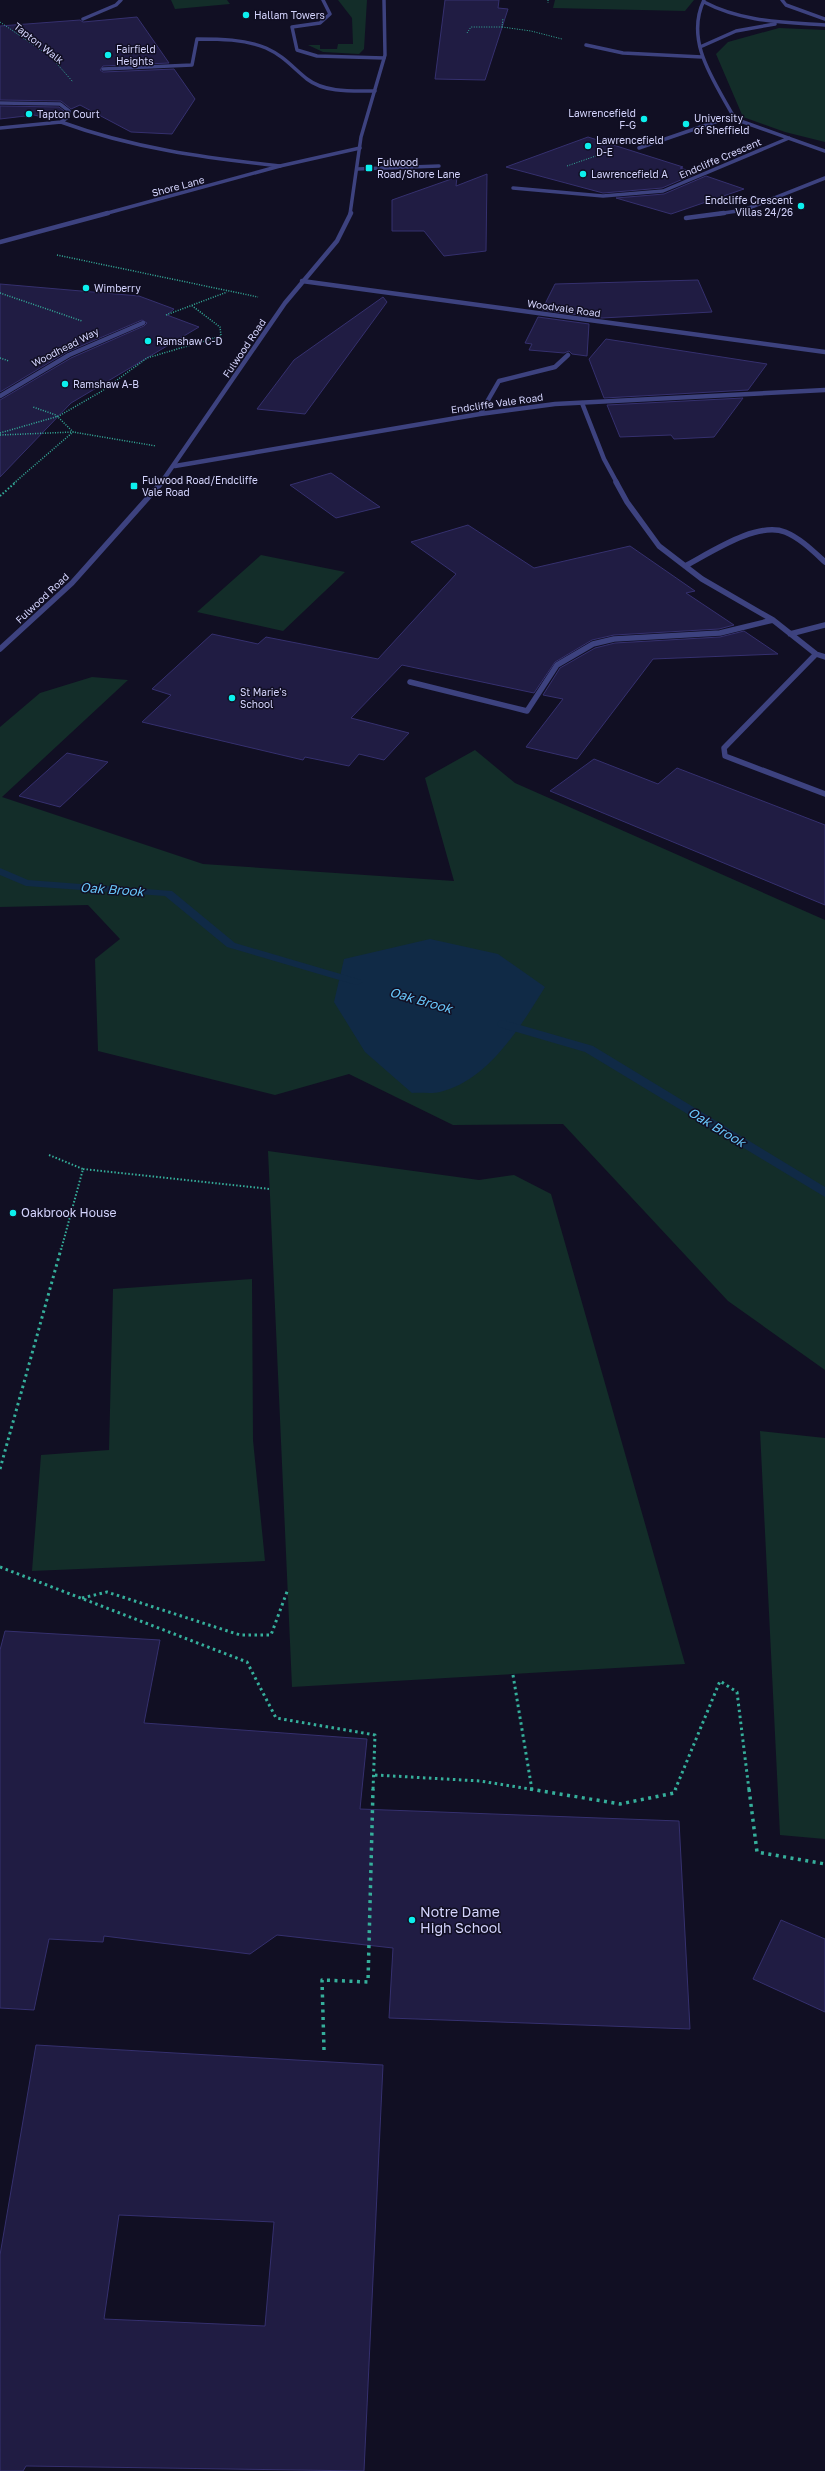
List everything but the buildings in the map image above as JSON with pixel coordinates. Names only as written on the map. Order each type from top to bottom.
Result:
[{"type":"street","points":[[83,18],[116,5],[121,0]]},
{"type":"street","points":[[323,0],[330,14],[320,23],[292,26],[297,50],[317,56],[384,58]]},
{"type":"street","name":"Fulwood Road","points":[[0,649],[72,583],[136,515],[175,466],[285,303],[337,241],[350,217],[360,148],[384,58],[384,0]]},
{"type":"street","points":[[782,0],[786,5],[825,19]]},
{"type":"street","points":[[639,148],[718,121],[735,119],[702,57],[697,15],[704,1],[713,8],[736,14],[793,23],[825,25]]},
{"type":"street","points":[[700,47],[719,36],[742,29],[793,23]]},
{"type":"street","points":[[103,69],[192,65],[196,38],[232,40],[258,45],[275,52],[288,61],[306,80],[316,85],[345,90],[374,91]]},
{"type":"street","points":[[586,46],[623,53],[702,57]]},
{"type":"street","points":[[0,103],[60,104],[69,111],[68,117],[61,122]]},
{"type":"street","name":"Endcliffe Crescent","points":[[735,119],[825,151]]},
{"type":"street","points":[[0,128],[61,122],[99,137],[137,147],[177,155],[280,166]]},
{"type":"street","name":"Endcliffe Crescent","points":[[512,188],[603,196],[663,191],[789,138]]},
{"type":"street","name":"Shore Lane","points":[[0,242],[280,166],[360,148]]},
{"type":"street","points":[[357,169],[439,166]]},
{"type":"street","points":[[686,218],[744,210],[825,178]]},
{"type":"street","name":"Woodvale Road","points":[[302,281],[825,352]]},
{"type":"street","name":"Woodhead Way","points":[[0,396],[40,369],[115,332],[143,323]]},
{"type":"street","points":[[480,414],[499,381],[555,367],[568,355]]},
{"type":"street","name":"Endcliffe Vale Road","points":[[175,466],[480,414],[582,403],[825,390]]},
{"type":"street","points":[[582,403],[604,459],[627,502],[659,546],[702,579],[773,620],[816,654],[825,657]]},
{"type":"street","points":[[685,566],[753,533],[770,528],[785,532],[825,562]]},
{"type":"street","points":[[410,682],[527,711],[557,665],[594,644],[614,639],[720,633],[773,620]]},
{"type":"street","points":[[790,634],[825,625]]},
{"type":"street","points":[[816,654],[724,748],[725,756],[825,794]]},
{"type":"path","points":[[502,27],[503,18]]},
{"type":"path","name":"Tapton Walk","points":[[0,22],[47,56],[69,75]]},
{"type":"path","points":[[467,33],[471,27],[502,27],[531,31],[586,46]]},
{"type":"path","points":[[535,190],[540,176],[626,145],[639,148]]},
{"type":"path","points":[[52,254],[285,303]]},
{"type":"path","points":[[143,323],[228,291]]},
{"type":"path","points":[[0,293],[115,332]]},
{"type":"path","points":[[0,434],[59,416],[102,391],[146,358],[221,336],[220,327],[191,305]]},
{"type":"path","points":[[38,408],[52,411],[59,416],[73,432]]},
{"type":"path","points":[[0,434],[73,432],[184,452]]},
{"type":"path","points":[[0,496],[60,441],[73,432]]},
{"type":"path","points":[[49,1155],[83,1169],[270,1189]]},
{"type":"path","points":[[0,1469],[83,1169]]},
{"type":"path","points":[[0,1567],[247,1662],[276,1718],[376,1735],[368,1982],[322,1980],[324,2050]]},
{"type":"path","points":[[82,1598],[107,1592],[240,1635],[271,1635],[288,1588]]},
{"type":"path","points":[[513,1675],[532,1790]]},
{"type":"path","points":[[375,1775],[480,1781],[620,1804],[674,1793],[720,1681],[737,1692],[757,1852],[825,1864]]},
{"type":"green space","points":[[171,0],[227,0],[230,4],[175,9]]},
{"type":"green space","points":[[338,0],[367,0],[364,49],[359,54],[323,52],[308,45],[320,45],[320,49],[337,49],[338,44],[353,44],[352,18]]},
{"type":"green space","points":[[555,0],[694,0],[685,11],[553,8]]},
{"type":"green space","points":[[779,28],[825,30],[825,142],[785,132],[743,117],[716,54],[728,42]]},
{"type":"green space","points":[[261,555],[345,572],[283,631],[197,612]]},
{"type":"green space","points":[[92,677],[128,680],[2,797],[203,864],[454,881],[425,778],[475,750],[515,783],[825,920],[825,1370],[728,1301],[563,1124],[453,1125],[349,1074],[275,1095],[98,1051],[95,959],[120,939],[88,905],[0,907],[0,727],[40,693]]},
{"type":"green space","points":[[268,1151],[479,1180],[514,1175],[551,1194],[685,1664],[292,1687]]},
{"type":"green space","points":[[252,1279],[253,1440],[265,1561],[32,1571],[41,1455],[109,1450],[113,1289]]},
{"type":"green space","points":[[760,1431],[825,1438],[825,1839],[780,1835]]},
{"type":"water","points":[[430,939],[498,954],[545,987],[502,1050],[473,1076],[457,1086],[440,1092],[412,1093],[365,1052],[334,1002],[344,959]]},
{"type":"waterway","name":"Oak Brook","points":[[0,871],[26,883],[168,893],[231,945],[357,982]]},
{"type":"waterway","name":"Oak Brook","points":[[503,1024],[589,1049],[825,1193]]},
{"type":"place","name":"Hallam Towers","points":[[246,15]]},
{"type":"place","name":"Fairfield Heights","points":[[108,55]]},
{"type":"place","name":"Tapton Court","points":[[29,114]]},
{"type":"place","name":"Lawrencefield F-G","points":[[644,119]]},
{"type":"place","name":"University of Sheffield","points":[[686,124]]},
{"type":"place","name":"Lawrencefield D-E","points":[[588,146]]},
{"type":"place","name":"Fulwood Road/Shore Lane","points":[[369,168]]},
{"type":"place","name":"Lawrencefield A","points":[[583,174]]},
{"type":"place","name":"Endcliffe Crescent Villas 24/26","points":[[801,206]]},
{"type":"place","name":"Wimberry","points":[[86,288]]},
{"type":"place","name":"Ramshaw C-D","points":[[148,341]]},
{"type":"place","name":"Ramshaw A-B","points":[[65,384]]},
{"type":"place","name":"Fulwood Road/Endcliffe Vale Road","points":[[134,486]]},
{"type":"place","name":"St Marie's School","points":[[232,698]]},
{"type":"place","name":"Oakbrook House","points":[[13,1213]]},
{"type":"place","name":"Notre Dame High School","points":[[412,1920]]}]
